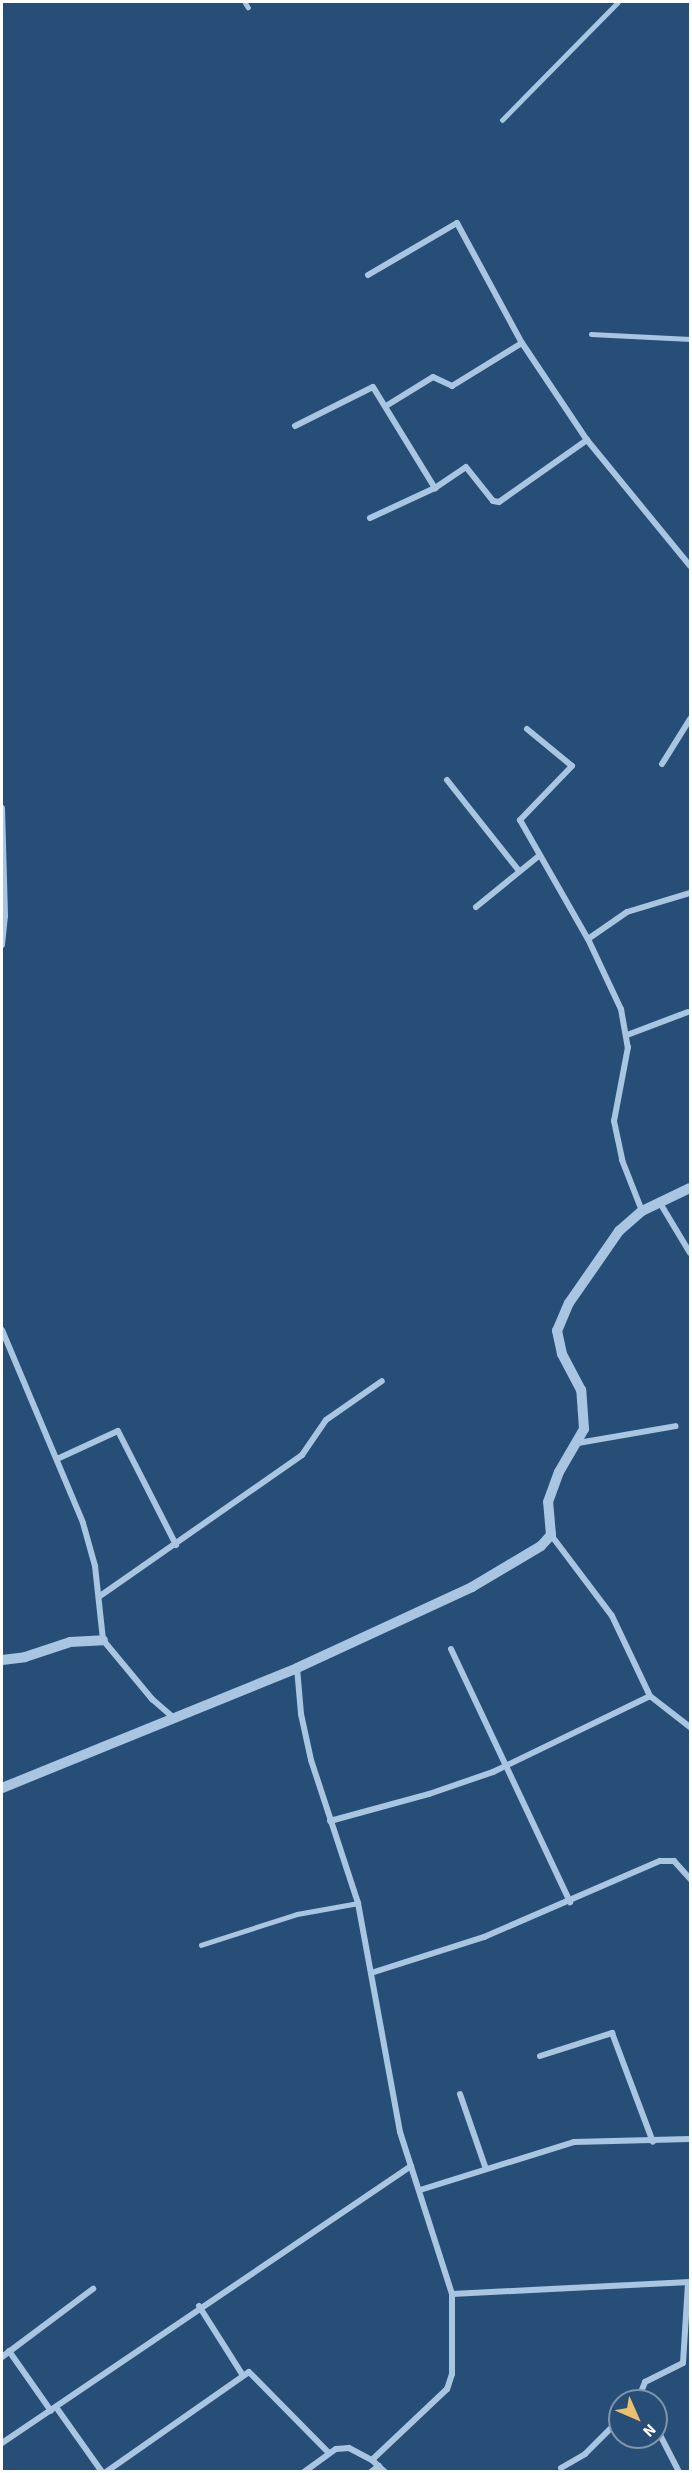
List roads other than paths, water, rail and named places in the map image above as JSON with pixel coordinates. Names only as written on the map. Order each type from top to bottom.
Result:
[{"type":"street","points":[[368,275],[457,223],[522,343],[587,440],[690,566]]},
{"type":"street","points":[[386,406],[436,376],[452,386],[522,343]]},
{"type":"street","points":[[295,426],[369,386],[376,389],[435,488]]},
{"type":"street","points":[[370,518],[435,488],[469,468],[493,501],[499,502],[587,440]]},
{"type":"street","points":[[662,764],[690,719]]},
{"type":"street","points":[[527,729],[572,766],[521,817],[588,939],[621,1009],[627,1035],[614,1121],[622,1160],[642,1211]]},
{"type":"street","points":[[447,780],[519,871]]},
{"type":"street","points":[[2,808],[5,906],[2,945]]},
{"type":"street","points":[[476,907],[540,855]]},
{"type":"street","points":[[588,939],[627,912],[690,893]]},
{"type":"street","points":[[627,1035],[688,1012]]},
{"type":"street","points":[[690,1188],[642,1211],[619,1231],[593,1264],[569,1303],[557,1331],[562,1353],[580,1390],[584,1429],[578,1443],[559,1472],[548,1502],[551,1535],[612,1616],[650,1696],[690,1727]]},
{"type":"street","points":[[660,1203],[690,1253]]},
{"type":"street","points":[[2,1335],[83,1524],[100,1596],[103,1640],[152,1699],[174,1718]]},
{"type":"street","points":[[100,1596],[302,1455],[326,1420],[382,1381]]},
{"type":"street","points":[[578,1443],[676,1426]]},
{"type":"street","points":[[57,1459],[118,1431],[176,1545]]},
{"type":"street","points":[[2,1788],[297,1668],[472,1587],[519,1561],[551,1535]]},
{"type":"street","points":[[2,1660],[25,1657],[70,1642],[103,1640]]},
{"type":"street","points":[[452,1649],[570,1902]]},
{"type":"street","points":[[297,1668],[301,1714],[330,1821],[358,1903],[400,2132],[452,2294],[452,2374],[447,2390],[372,2460]]},
{"type":"street","points":[[330,1821],[429,1794],[505,1766],[650,1696]]},
{"type":"street","points":[[371,1973],[484,1937],[668,1859],[690,1879]]},
{"type":"street","points":[[540,2056],[612,2033],[653,2142]]},
{"type":"street","points":[[460,2094],[486,2169]]},
{"type":"street","points":[[420,2190],[584,2140],[653,2142],[690,2139]]},
{"type":"street","points":[[2,2443],[199,2306],[411,2166]]},
{"type":"street","points":[[452,2294],[689,2282],[683,2363],[645,2382],[642,2389]]},
{"type":"street","points":[[2,2357],[93,2289]]},
{"type":"street","points":[[199,2306],[242,2374]]},
{"type":"street","points":[[9,2351],[104,2472],[242,2374],[254,2374],[329,2453]]},
{"type":"street","points":[[561,2468],[585,2454],[608,2431]]},
{"type":"street","points":[[304,2472],[329,2453],[349,2448],[372,2460],[384,2472]]},
{"type":"street","points":[[667,2449],[679,2472]]},
{"type":"street","points":[[371,2472],[379,2466]]},
{"type":"lane","points":[[502,120],[618,2]]},
{"type":"lane","points":[[591,334],[690,339]]},
{"type":"lane","points":[[201,1945],[297,1914],[358,1903]]}]
